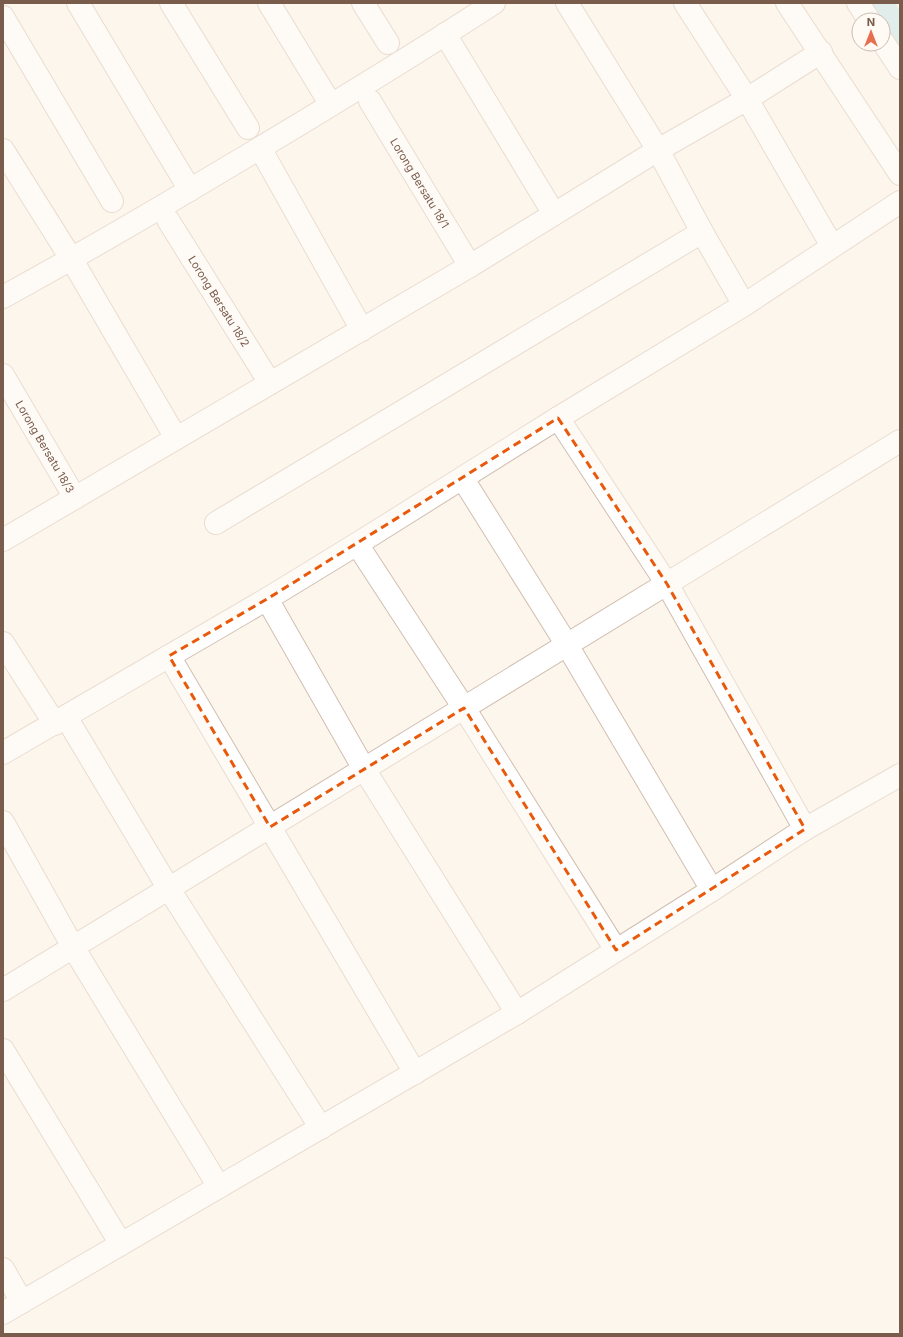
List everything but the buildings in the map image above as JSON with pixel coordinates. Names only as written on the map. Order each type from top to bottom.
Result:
[{"type":"street","points":[[78,3],[190,190]]},
{"type":"street","points":[[171,3],[248,128]]},
{"type":"street","points":[[269,3],[332,105]]},
{"type":"street","points":[[363,3],[388,44]]},
{"type":"street","points":[[3,297],[72,260],[332,105],[445,34],[467,10],[494,3]]},
{"type":"street","points":[[567,3],[658,150],[702,232],[744,305]]},
{"type":"street","points":[[685,3],[747,99],[832,246]]},
{"type":"street","points":[[787,3],[821,52],[900,174]]},
{"type":"street","points":[[858,3],[864,12]]},
{"type":"street","points":[[3,17],[112,201]]},
{"type":"street","points":[[445,34],[554,214]]},
{"type":"street","points":[[3,540],[470,266],[658,150],[747,99],[821,52]]},
{"type":"street","points":[[890,52],[900,68]]},
{"type":"street","name":"Lorong Bersatu 18/1","points":[[370,101],[470,266]]},
{"type":"street","points":[[260,148],[362,330]]},
{"type":"street","points":[[3,150],[72,260],[176,438]]},
{"type":"street","points":[[3,753],[267,599],[463,479],[558,418],[744,305],[900,202]]},
{"type":"street","name":"Lorong Bersatu 18/2","points":[[168,220],[270,383]]},
{"type":"street","points":[[216,523],[702,232]]},
{"type":"street","name":"Lorong Bersatu 18/3","points":[[3,375],[75,498]]},
{"type":"street","points":[[558,418],[667,584],[805,829]]},
{"type":"street","points":[[3,990],[900,441]]},
{"type":"street","points":[[463,479],[567,645],[712,890]]},
{"type":"street","points":[[357,544],[464,708],[616,950]]},
{"type":"street","points":[[267,599],[364,769],[517,1013]]},
{"type":"street","points":[[3,643],[60,720],[169,888],[321,1128]]},
{"type":"street","points":[[169,656],[415,1073]]},
{"type":"street","points":[[3,1313],[517,1013],[712,890],[805,829],[900,776]]},
{"type":"street","points":[[3,822],[73,947],[219,1187]]},
{"type":"street","points":[[3,1050],[120,1244]]},
{"type":"street","points":[[3,1270],[22,1302]]},
{"type":"highlighted area","points":[[558,418],[667,584],[805,829],[616,950],[464,708],[270,827],[169,656],[267,599]]},
{"type":"waterway","points":[[880,3],[900,34]]}]
